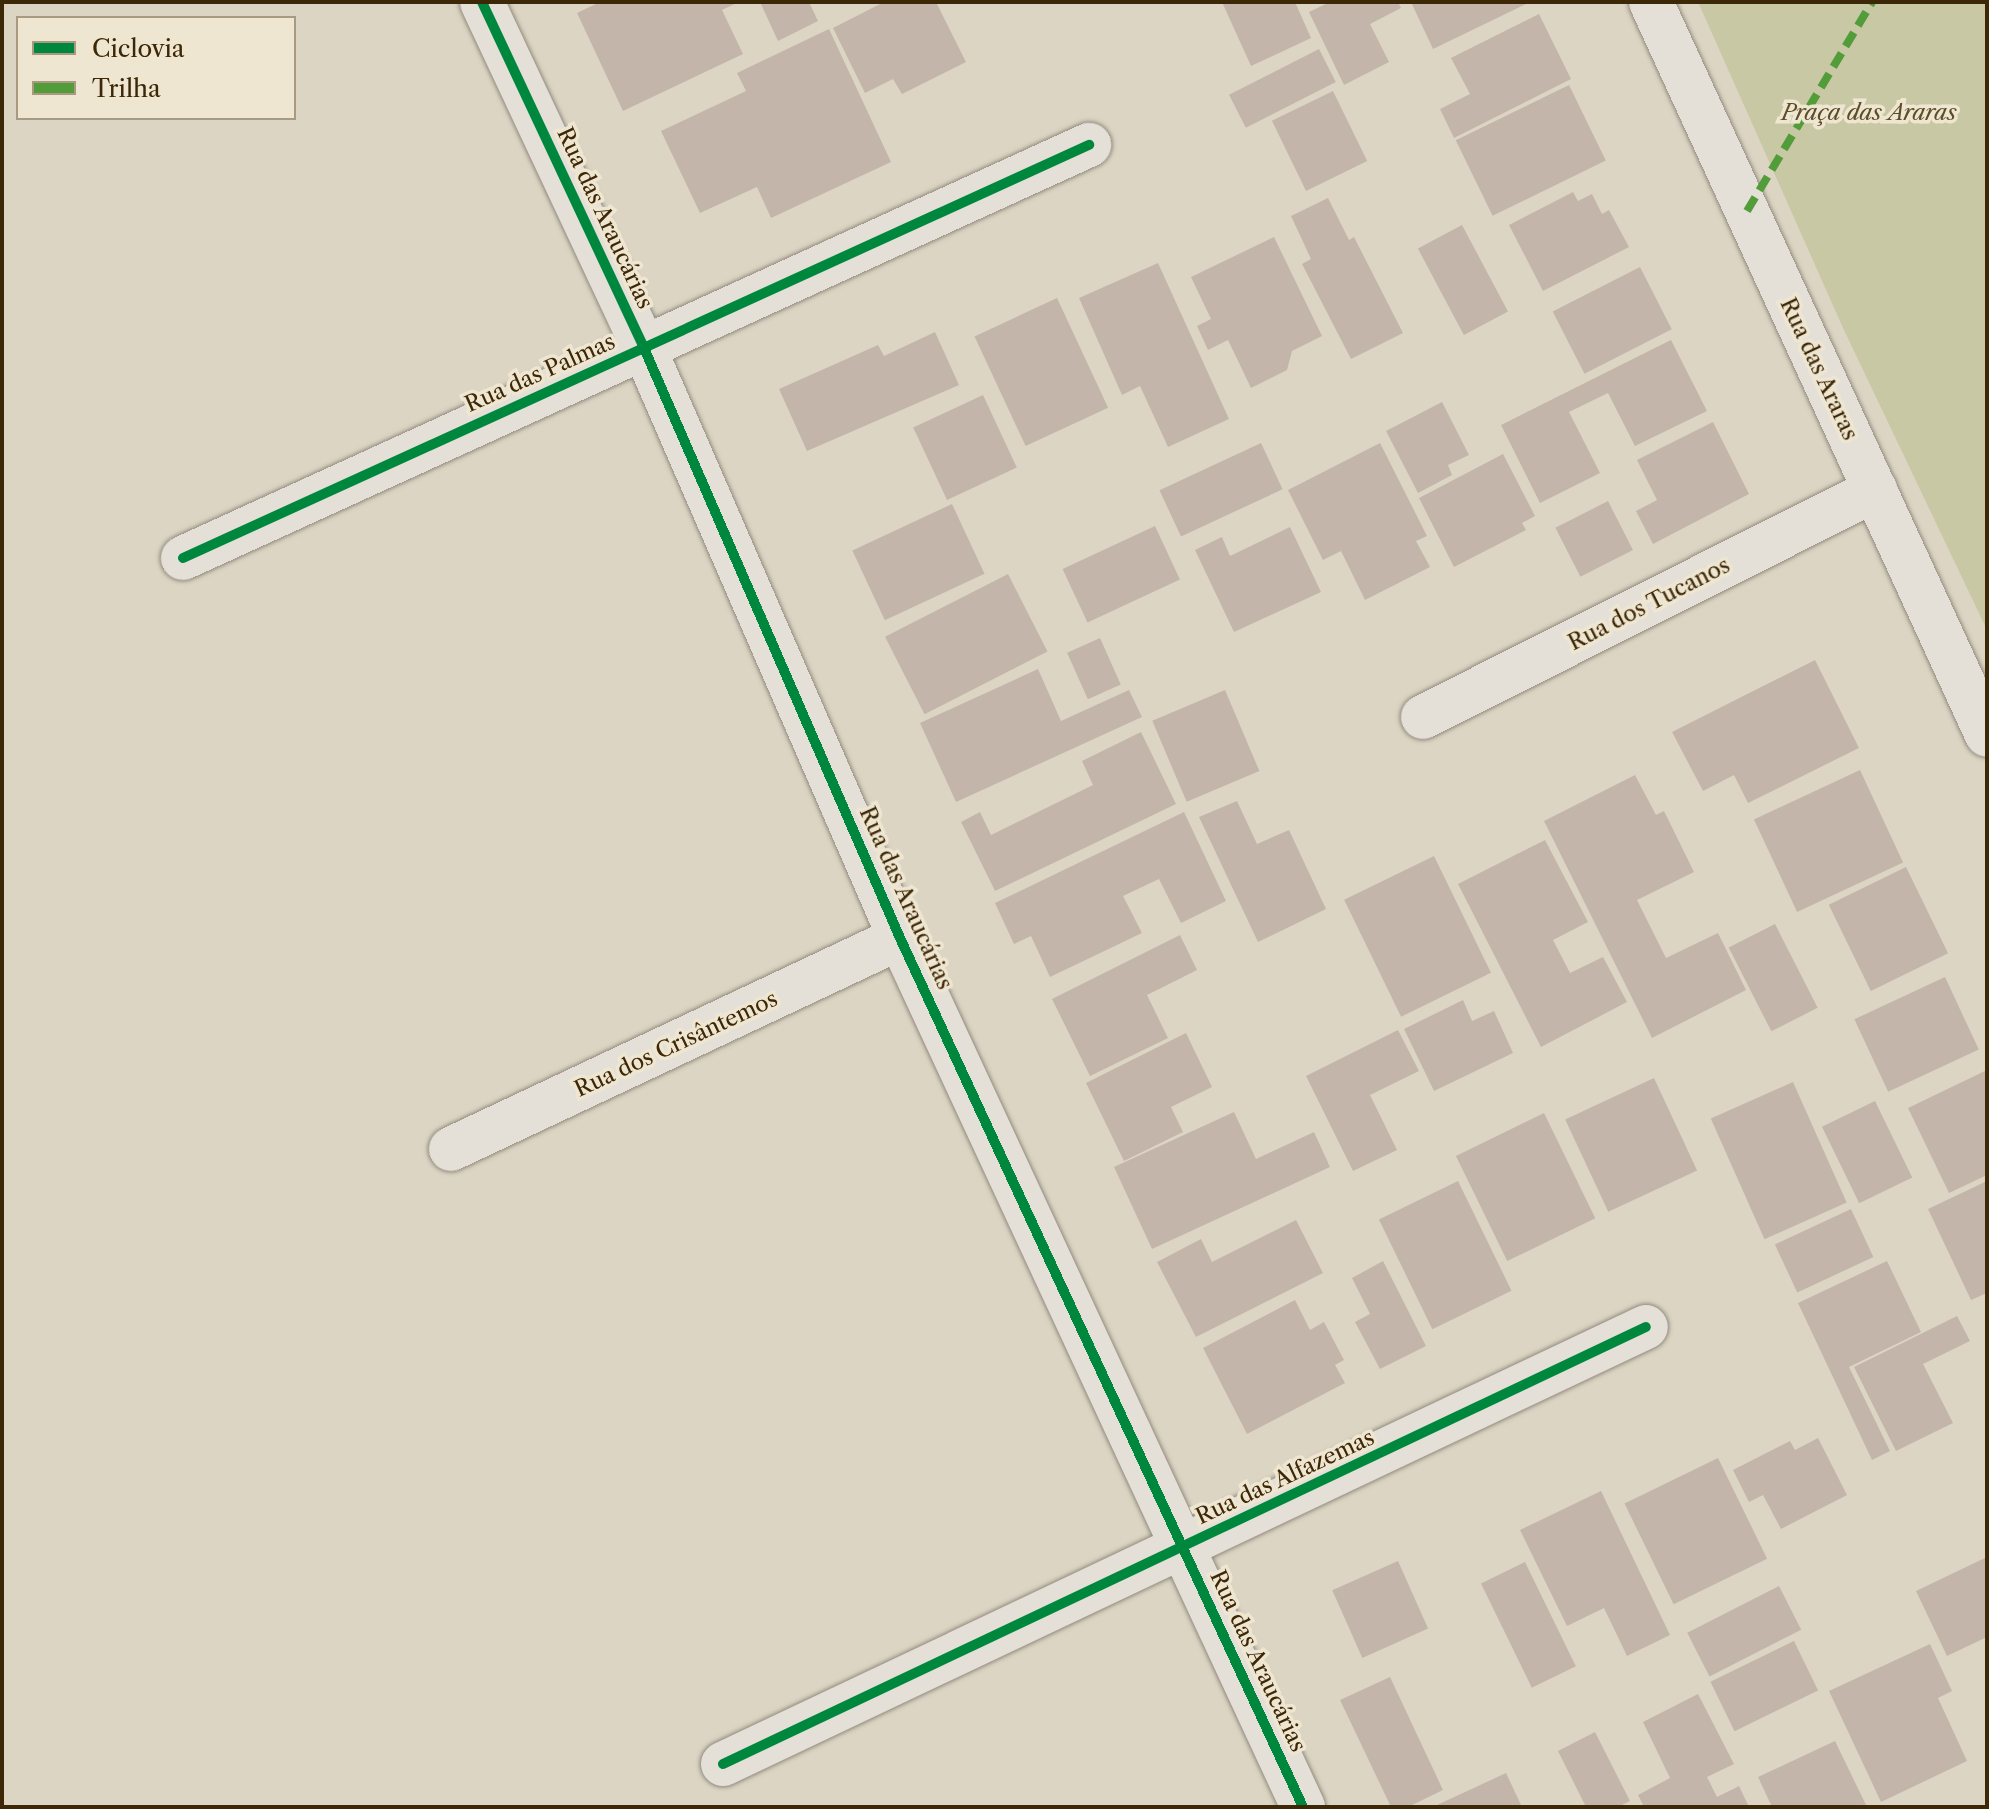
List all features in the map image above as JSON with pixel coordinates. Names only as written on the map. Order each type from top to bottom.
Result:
[{"type":"street","name":"Rua das Araucárias","points":[[482,2],[644,348],[900,938],[1303,1807]]},
{"type":"street","name":"Rua das Araras","points":[[1651,2],[1987,735]]},
{"type":"street","name":"Rua das Palmas","points":[[183,558],[1089,145]]},
{"type":"street","name":"Rua dos Tucanos","points":[[1423,717],[1875,490]]},
{"type":"street","name":"Rua dos Crisântemos","points":[[451,1149],[900,938]]},
{"type":"street","name":"Rua das Alfazemas","points":[[723,1764],[1646,1327]]},
{"type":"green space","name":"Praça das Araras","points":[[1698,2],[1987,2],[1987,630],[1843,328]]},
{"type":"building","points":[[600,2],[739,2],[722,10],[743,54],[623,111],[577,13]]},
{"type":"building","points":[[760,2],[809,2],[818,21],[778,41]]},
{"type":"building","points":[[884,2],[936,2],[966,62],[902,94],[893,79],[865,93],[833,28]]},
{"type":"building","points":[[1222,2],[1295,2],[1311,38],[1251,66]]},
{"type":"building","points":[[1330,2],[1398,2],[1401,8],[1370,24],[1389,62],[1344,85],[1309,12]]},
{"type":"building","points":[[1411,2],[1530,2],[1433,49]]},
{"type":"building","points":[[1539,14],[1571,79],[1454,138],[1440,109],[1470,94],[1451,58]]},
{"type":"building","points":[[829,29],[891,162],[771,218],[757,187],[700,213],[661,131],[746,91],[737,73]]},
{"type":"building","points":[[1319,49],[1336,82],[1246,128],[1229,95]]},
{"type":"building","points":[[1569,85],[1606,160],[1493,216],[1456,140]]},
{"type":"building","points":[[1333,91],[1367,161],[1306,191],[1272,121]]},
{"type":"building","points":[[1573,192],[1578,201],[1592,194],[1602,214],[1609,210],[1629,247],[1543,291],[1509,225]]},
{"type":"building","points":[[1328,198],[1349,240],[1354,237],[1403,333],[1351,359],[1302,264],[1311,259],[1291,216]]},
{"type":"building","points":[[1462,225],[1508,312],[1464,335],[1418,248]]},
{"type":"building","points":[[1274,237],[1322,336],[1292,351],[1287,370],[1251,388],[1228,340],[1208,350],[1197,326],[1211,319],[1191,277]]},
{"type":"building","points":[[1158,263],[1229,419],[1168,447],[1140,386],[1122,395],[1079,298]]},
{"type":"building","points":[[1640,267],[1672,329],[1584,374],[1553,311]]},
{"type":"building","points":[[1057,298],[1108,408],[1026,446],[975,336]]},
{"type":"building","points":[[935,332],[959,385],[807,451],[779,389],[878,345],[884,356]]},
{"type":"building","points":[[1671,340],[1707,411],[1635,446],[1608,393],[1569,412],[1600,473],[1540,503],[1501,425]]},
{"type":"building","points":[[983,395],[1017,468],[947,500],[913,428]]},
{"type":"building","points":[[1442,402],[1469,455],[1448,465],[1452,475],[1418,493],[1386,431]]},
{"type":"building","points":[[1713,422],[1749,494],[1653,544],[1636,511],[1657,500],[1637,460]]},
{"type":"building","points":[[1261,443],[1283,489],[1181,537],[1159,490]]},
{"type":"building","points":[[1380,443],[1427,536],[1416,541],[1430,567],[1365,600],[1341,551],[1323,560],[1288,490]]},
{"type":"building","points":[[1503,454],[1535,516],[1522,523],[1526,530],[1454,567],[1419,498]]},
{"type":"building","points":[[1608,501],[1633,550],[1580,577],[1555,528]]},
{"type":"building","points":[[952,504],[985,574],[885,620],[852,550]]},
{"type":"building","points":[[1155,526],[1180,579],[1087,623],[1063,569]]},
{"type":"building","points":[[1290,527],[1321,592],[1234,632],[1195,550],[1222,537],[1230,556]]},
{"type":"building","points":[[1008,574],[1047,652],[925,714],[885,637]]},
{"type":"building","points":[[1100,638],[1121,685],[1088,699],[1067,653]]},
{"type":"building","points":[[1815,660],[1859,748],[1748,803],[1734,775],[1703,791],[1672,732]]},
{"type":"building","points":[[1038,669],[1061,721],[1129,690],[1142,717],[956,802],[920,723]]},
{"type":"building","points":[[1225,690],[1259,771],[1187,802],[1152,721]]},
{"type":"building","points":[[1141,732],[1176,804],[995,891],[961,822],[980,812],[991,835],[1093,785],[1082,761]]},
{"type":"building","points":[[1860,770],[1903,862],[1797,912],[1754,819]]},
{"type":"building","points":[[1635,775],[1656,815],[1664,811],[1694,872],[1637,900],[1666,958],[1718,933],[1746,990],[1652,1038],[1544,821]]},
{"type":"building","points":[[1237,801],[1257,844],[1289,830],[1326,909],[1258,942],[1199,817]]},
{"type":"building","points":[[1184,812],[1226,901],[1181,923],[1159,879],[1123,896],[1142,933],[1050,977],[1031,936],[1014,944],[995,903]]},
{"type":"building","points":[[1545,840],[1588,922],[1553,940],[1570,973],[1603,957],[1627,1002],[1541,1047],[1458,884]]},
{"type":"building","points":[[1434,856],[1491,973],[1401,1017],[1344,900]]},
{"type":"building","points":[[1906,867],[1948,953],[1871,991],[1829,905]]},
{"type":"building","points":[[1775,924],[1818,1008],[1771,1031],[1729,948]]},
{"type":"building","points":[[1180,935],[1197,970],[1147,995],[1168,1038],[1090,1076],[1052,999]]},
{"type":"building","points":[[1945,977],[1979,1050],[1888,1092],[1854,1019]]},
{"type":"building","points":[[1463,1000],[1472,1021],[1494,1011],[1513,1053],[1434,1091],[1404,1029]]},
{"type":"building","points":[[1398,1030],[1419,1071],[1370,1095],[1397,1150],[1353,1171],[1306,1076]]},
{"type":"building","points":[[1186,1033],[1212,1087],[1171,1107],[1183,1132],[1124,1161],[1086,1083]]},
{"type":"building","points":[[1987,1070],[1987,1175],[1949,1193],[1908,1108]]},
{"type":"building","points":[[1654,1078],[1697,1170],[1608,1212],[1565,1119]]},
{"type":"building","points":[[1793,1082],[1847,1203],[1764,1239],[1711,1119]]},
{"type":"building","points":[[1875,1101],[1912,1177],[1859,1203],[1822,1127]]},
{"type":"building","points":[[1234,1112],[1256,1159],[1314,1132],[1330,1167],[1152,1249],[1114,1167]]},
{"type":"building","points":[[1544,1113],[1595,1218],[1507,1261],[1456,1156]]},
{"type":"building","points":[[1458,1181],[1511,1291],[1432,1329],[1379,1220]]},
{"type":"building","points":[[1987,1181],[1987,1293],[1971,1300],[1928,1209]]},
{"type":"building","points":[[1851,1209],[1873,1257],[1797,1293],[1775,1244]]},
{"type":"building","points":[[1296,1220],[1323,1273],[1196,1337],[1157,1262],[1201,1239],[1212,1262]]},
{"type":"building","points":[[1383,1261],[1426,1346],[1380,1369],[1355,1322],[1370,1314],[1352,1278]]},
{"type":"building","points":[[1887,1261],[1921,1332],[1849,1367],[1890,1451],[1872,1460],[1798,1303]]},
{"type":"building","points":[[1295,1300],[1310,1330],[1324,1322],[1344,1360],[1335,1365],[1345,1383],[1247,1434],[1203,1348]]},
{"type":"building","points":[[1957,1316],[1970,1341],[1923,1364],[1953,1423],[1896,1451],[1854,1367]]},
{"type":"building","points":[[1818,1438],[1847,1495],[1781,1529],[1763,1495],[1749,1502],[1733,1470],[1790,1441],[1795,1450]]},
{"type":"building","points":[[1718,1458],[1767,1559],[1674,1604],[1625,1504]]},
{"type":"building","points":[[1601,1491],[1670,1635],[1627,1656],[1604,1608],[1567,1626],[1520,1530]]},
{"type":"building","points":[[1987,1557],[1987,1637],[1947,1656],[1916,1591]]},
{"type":"building","points":[[1398,1561],[1428,1629],[1362,1658],[1332,1590]]},
{"type":"building","points":[[1525,1562],[1576,1666],[1532,1688],[1481,1583]]},
{"type":"building","points":[[1779,1586],[1801,1630],[1709,1676],[1687,1633]]},
{"type":"building","points":[[1794,1641],[1818,1690],[1735,1731],[1710,1682]]},
{"type":"building","points":[[1930,1644],[1952,1691],[1938,1698],[1967,1761],[1881,1802],[1829,1691]]},
{"type":"building","points":[[1390,1677],[1443,1790],[1408,1807],[1391,1807],[1340,1700]]},
{"type":"building","points":[[1698,1694],[1734,1764],[1707,1777],[1717,1797],[1739,1786],[1749,1807],[1644,1807],[1638,1795],[1670,1778],[1643,1722]]},
{"type":"building","points":[[1595,1732],[1630,1801],[1618,1807],[1586,1807],[1558,1751]]},
{"type":"building","points":[[1835,1741],[1867,1807],[1772,1807],[1758,1777]]},
{"type":"building","points":[[1506,1773],[1522,1807],[1437,1805]]},
{"type":"marked path","points":[[1747,211],[1872,2]]},
{"type":"cycle path","points":[[482,2],[644,348],[900,938],[1303,1807]]},
{"type":"cycle path","points":[[183,558],[1089,145]]},
{"type":"cycle path","points":[[723,1764],[1646,1327]]}]
